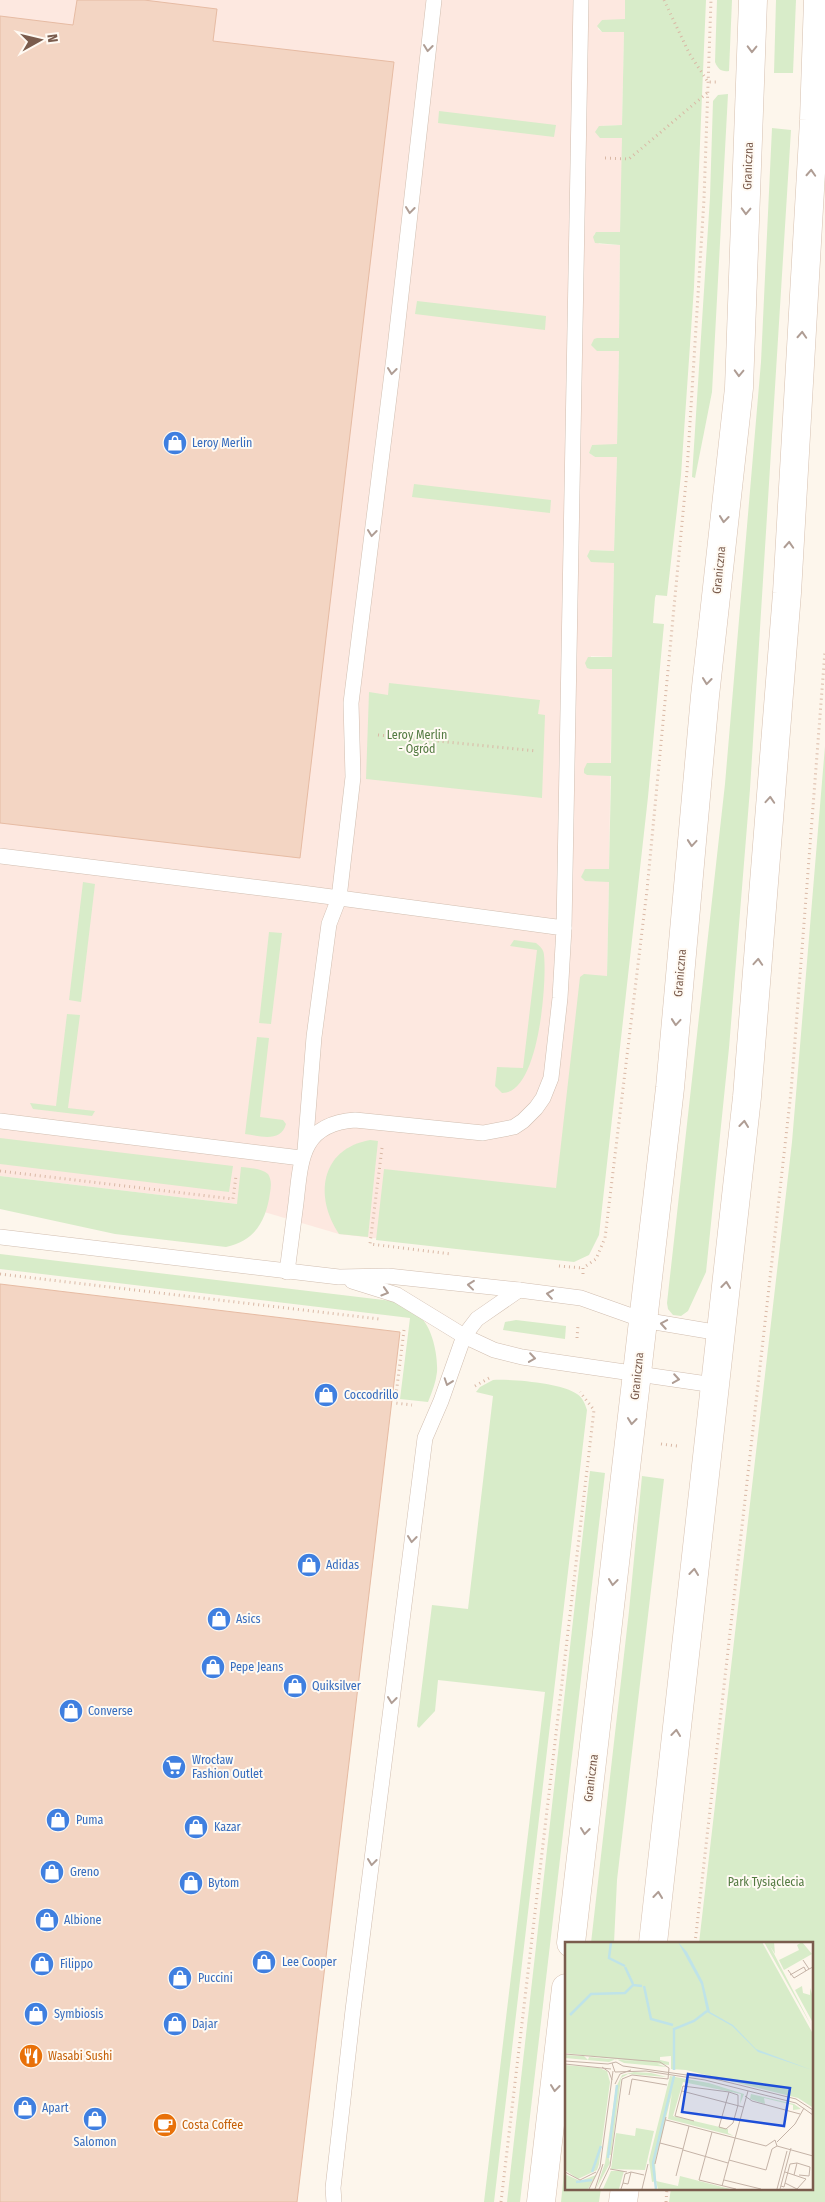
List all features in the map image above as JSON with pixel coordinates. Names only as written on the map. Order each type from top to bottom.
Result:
[{"type":"main road","name":"Graniczna","points":[[571,1942],[670,1088],[705,696],[739,388],[753,0]]},
{"type":"main road","points":[[652,1942],[747,1097],[787,593],[814,120],[818,0]]},
{"type":"main road","points":[[541,2202],[565,1997]]},
{"type":"lane","points":[[287,1272],[303,1154],[314,1037],[330,924],[339,898],[354,776],[351,703],[394,357],[434,0]]},
{"type":"lane","points":[[303,1154],[323,1129],[338,1122],[355,1120],[385,1122],[483,1133],[514,1126],[536,1108],[543,1098],[551,1078],[560,998],[564,928],[581,0]]},
{"type":"lane","points":[[0,856],[564,928]]},
{"type":"lane","points":[[0,1121],[238,1150],[303,1154]]},
{"type":"lane","points":[[0,1237],[287,1272],[339,1277],[388,1276],[580,1298],[643,1320],[720,1334]]},
{"type":"lane","points":[[339,1277],[397,1295],[464,1336],[494,1350],[522,1357],[637,1372],[714,1385]]},
{"type":"lane","points":[[334,2202],[333,2188],[353,2010],[425,1438],[464,1336],[477,1319],[519,1290]]},
{"type":"path","points":[[664,0],[689,53],[708,82]]},
{"type":"path","points":[[501,2202],[594,1410],[574,1384],[580,1298],[584,1268],[596,1259],[606,1238],[647,890],[686,471],[704,199],[711,0]]},
{"type":"path","points":[[577,158],[629,159],[708,93]]},
{"type":"path","points":[[695,1942],[791,1092],[825,651]]},
{"type":"path","points":[[353,732],[536,751]]},
{"type":"path","points":[[370,1244],[385,1122]]},
{"type":"path","points":[[0,1170],[233,1199],[238,1150]]},
{"type":"path","points":[[0,1274],[385,1320]]},
{"type":"path","points":[[404,1322],[395,1403],[460,1409],[465,1396],[478,1383],[492,1376]]},
{"type":"path","points":[[630,1440],[708,1450]]},
{"type":"shaded area","points":[[0,0],[625,0],[625,20],[602,20],[598,29],[602,32],[624,32],[622,125],[599,126],[600,138],[623,138],[620,232],[599,232],[594,234],[599,244],[620,245],[619,338],[594,339],[597,351],[619,351],[617,445],[592,445],[589,453],[595,457],[617,457],[614,551],[593,550],[587,556],[614,563],[612,657],[591,656],[590,669],[612,669],[609,869],[585,869],[585,881],[609,881],[607,976],[573,1261],[339,1234],[237,1204],[0,1176]]},
{"type":"green space","points":[[625,0],[706,0],[694,287],[681,475],[667,596],[656,595],[655,598],[653,623],[664,624],[648,797],[599,1235],[589,1255],[574,1262],[376,1240],[384,1169],[556,1188],[580,977],[584,974],[607,976],[609,882],[585,881],[581,877],[585,869],[609,869],[611,776],[587,775],[584,773],[584,769],[587,763],[611,763],[612,669],[590,669],[587,668],[585,663],[588,657],[612,657],[614,563],[591,562],[587,556],[590,550],[614,551],[617,457],[595,457],[589,453],[592,445],[617,444],[619,351],[597,351],[591,345],[594,339],[597,338],[619,338],[620,245],[595,243],[593,237],[596,232],[620,232],[622,138],[600,138],[595,132],[599,126],[622,125],[624,32],[602,32],[597,26],[602,20],[625,19]]},
{"type":"green space","points":[[717,0],[732,0],[729,71],[720,70],[715,62]]},
{"type":"green space","points":[[776,0],[796,0],[793,73],[774,73]]},
{"type":"green space","points":[[728,94],[712,392],[695,478],[692,477],[710,197],[713,101],[718,95]]},
{"type":"green space","points":[[439,111],[556,125],[554,137],[438,123]]},
{"type":"green space","points":[[772,128],[791,130],[750,789],[729,1048],[706,1272],[688,1311],[681,1316],[673,1315],[668,1309],[667,1303],[725,784],[761,362]]},
{"type":"green space","points":[[417,301],[546,316],[545,330],[415,314]]},
{"type":"green space","points":[[414,484],[551,500],[550,513],[412,497]]},
{"type":"green space","name":"Leroy Merlin - Ogród","points":[[389,683],[540,700],[538,714],[545,715],[542,798],[366,779],[369,692],[388,695]]},
{"type":"green space","name":"Park Tysiąclecia","points":[[825,746],[825,2202],[669,2202],[671,2190],[812,2190],[812,1942],[699,1942],[792,1142]]},
{"type":"green space","points":[[83,882],[95,884],[81,1002],[69,1000]]},
{"type":"green space","points":[[269,932],[282,933],[271,1024],[259,1023]]},
{"type":"green space","points":[[514,940],[536,943],[543,950],[544,988],[538,1034],[525,1076],[515,1088],[502,1093],[495,1086],[497,1067],[523,1068],[537,950],[510,946]]},
{"type":"green space","points":[[67,1014],[80,1015],[68,1108],[95,1111],[92,1116],[33,1109],[30,1103],[56,1106]]},
{"type":"green space","points":[[257,1037],[269,1038],[260,1117],[283,1120],[286,1124],[280,1134],[269,1137],[245,1134]]},
{"type":"green space","points":[[0,1138],[233,1166],[229,1192],[0,1164]]},
{"type":"green space","points":[[370,1140],[378,1141],[368,1237],[339,1234],[331,1220],[326,1205],[326,1176],[332,1164],[341,1153],[353,1145]]},
{"type":"green space","points":[[241,1167],[259,1169],[268,1174],[271,1184],[268,1203],[262,1221],[252,1235],[245,1240],[226,1247],[115,1234],[0,1209],[0,1176],[237,1204]]},
{"type":"green space","points":[[0,1254],[392,1301],[416,1313],[426,1324],[434,1344],[437,1359],[435,1383],[428,1402],[400,1399],[410,1318],[0,1269]]},
{"type":"green space","points":[[516,1320],[566,1326],[565,1339],[503,1330],[505,1322]]},
{"type":"green space","points":[[493,1380],[549,1384],[570,1390],[584,1401],[587,1410],[494,2202],[484,2202],[545,1692],[438,1680],[435,1711],[419,1728],[417,1726],[432,1605],[468,1609],[493,1396],[476,1392],[480,1387]]},
{"type":"green space","points":[[590,1471],[605,1473],[520,2202],[507,2202]]},
{"type":"green space","points":[[642,1476],[664,1479],[617,1880],[614,1942],[591,1942],[629,1611]]},
{"type":"green space","points":[[565,2163],[565,2190],[601,2190],[599,2202],[561,2202]]},
{"type":"building","name":"Leroy Merlin","points":[[77,0],[144,0],[217,9],[213,41],[394,62],[300,858],[0,823],[0,16],[73,25]]},
{"type":"building","name":"Wrocław Fashion Outlet","points":[[0,1284],[400,1332],[297,2202],[0,2202]]},
{"type":"place","name":"Leroy Merlin","points":[[175,443]]},
{"type":"place","name":"Coccodrillo","points":[[326,1395]]},
{"type":"place","name":"Adidas","points":[[309,1565]]},
{"type":"place","name":"Asics","points":[[219,1619]]},
{"type":"place","name":"Pepe Jeans","points":[[213,1667]]},
{"type":"place","name":"Quiksilver","points":[[295,1686]]},
{"type":"place","name":"Converse","points":[[71,1711]]},
{"type":"place","name":"Wrocław Fashion Outlet","points":[[174,1767]]},
{"type":"place","name":"Puma","points":[[58,1820]]},
{"type":"place","name":"Kazar","points":[[196,1827]]},
{"type":"place","name":"Greno","points":[[52,1872]]},
{"type":"place","name":"Bytom","points":[[191,1883]]},
{"type":"place","name":"Albione","points":[[47,1920]]},
{"type":"place","name":"Lee Cooper","points":[[264,1962]]},
{"type":"place","name":"Filippo","points":[[42,1964]]},
{"type":"place","name":"Puccini","points":[[180,1978]]},
{"type":"place","name":"Symbiosis","points":[[36,2014]]},
{"type":"place","name":"Dajar","points":[[175,2024]]},
{"type":"place","name":"Wasabi Sushi","points":[[31,2056]]},
{"type":"place","name":"Apart","points":[[25,2108]]},
{"type":"place","name":"Salomon","points":[[95,2119]]},
{"type":"place","name":"Costa Coffee","points":[[165,2125]]}]
